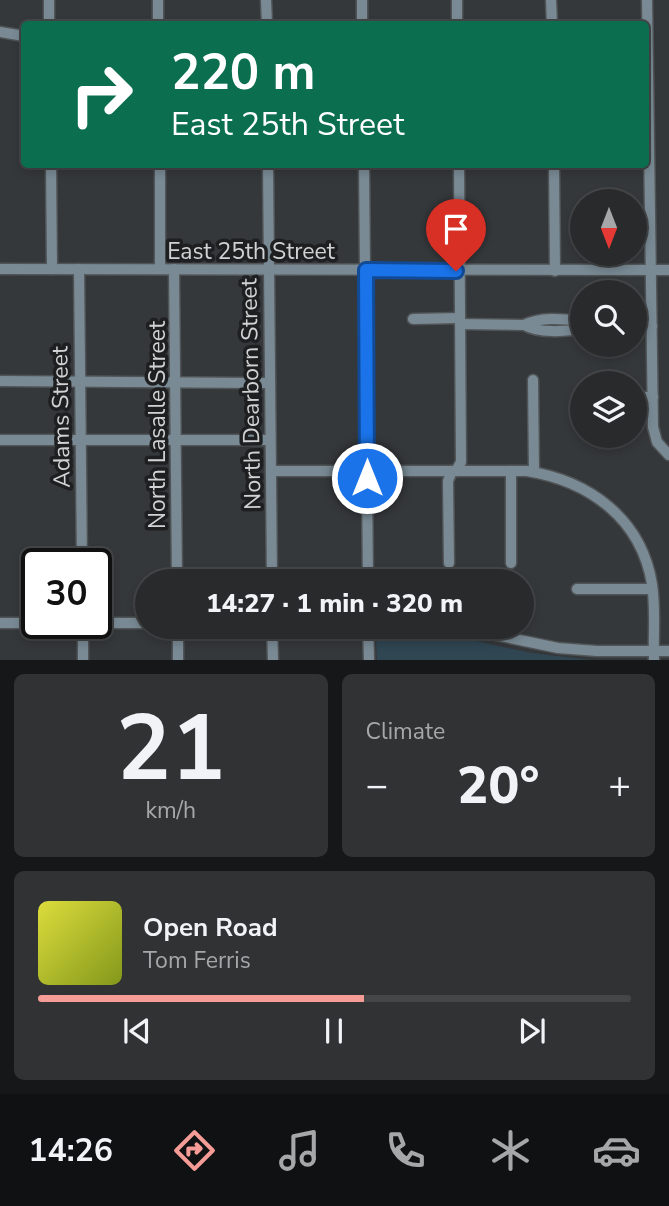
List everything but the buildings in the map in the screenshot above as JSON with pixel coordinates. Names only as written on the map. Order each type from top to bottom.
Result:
[{"type":"street","points":[[49,0],[49,21]]},
{"type":"street","points":[[158,0],[158,21]]},
{"type":"street","points":[[266,0],[267,21]]},
{"type":"street","points":[[362,0],[362,21]]},
{"type":"street","points":[[457,0],[457,21]]},
{"type":"street","points":[[551,0],[552,21]]},
{"type":"street","points":[[648,0],[648,21]]},
{"type":"street","points":[[0,32],[21,36]]},
{"type":"street","points":[[649,90],[655,437],[669,455]]},
{"type":"street","points":[[51,168],[52,269]]},
{"type":"street","points":[[160,168],[160,269]]},
{"type":"street","name":"North Dearborn Street","points":[[268,168],[272,569]]},
{"type":"street","points":[[364,168],[368,569]]},
{"type":"street","points":[[449,564],[448,481],[461,462],[459,168]]},
{"type":"street","points":[[554,168],[555,271]]},
{"type":"street","name":"East 25th Street","points":[[0,269],[669,270]]},
{"type":"street","name":"Adams Street","points":[[79,269],[82,548]]},
{"type":"street","name":"North Lasalle Street","points":[[174,270],[177,569]]},
{"type":"street","points":[[413,319],[570,330]]},
{"type":"street","points":[[524,325],[530,322],[570,320]]},
{"type":"street","points":[[647,326],[652,326]]},
{"type":"street","points":[[533,380],[534,472]]},
{"type":"street","points":[[0,381],[270,383]]},
{"type":"street","points":[[647,397],[653,397]]},
{"type":"street","points":[[0,440],[270,440]]},
{"type":"street","points":[[271,471],[511,471],[534,472],[576,484],[601,499],[627,526],[645,558],[652,589],[654,655]]},
{"type":"street","points":[[511,471],[511,564]]},
{"type":"street","points":[[577,589],[652,589]]},
{"type":"street","points":[[0,623],[21,623]]},
{"type":"street","points":[[112,623],[135,623]]},
{"type":"street","points":[[83,639],[83,660]]},
{"type":"street","points":[[178,639],[178,660]]},
{"type":"street","points":[[272,639],[273,660]]},
{"type":"street","points":[[368,639],[369,660]]},
{"type":"street","points":[[515,639],[558,648],[597,652],[654,655],[669,651]]},
{"type":"shaded area","points":[[376,639],[467,639],[531,653],[591,660],[377,660]]},
{"type":"route","points":[[367,478],[366,270],[456,271]]}]
